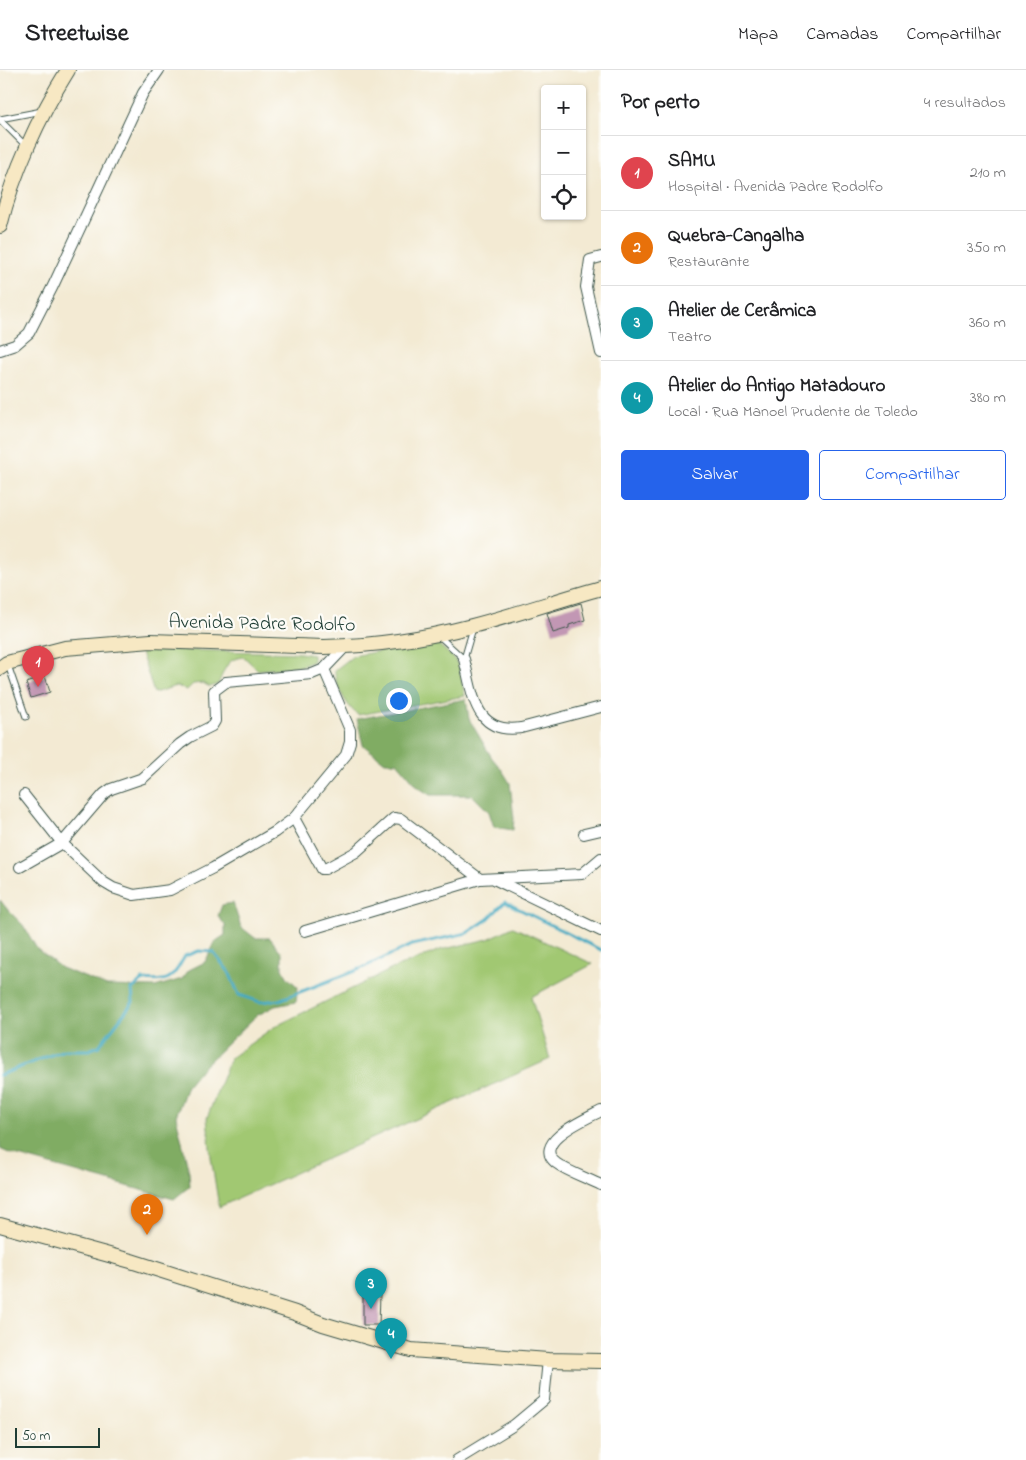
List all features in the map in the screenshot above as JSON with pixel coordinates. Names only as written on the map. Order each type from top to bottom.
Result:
[{"type":"street","points":[[0,226],[4,209],[44,111],[68,70]]},
{"type":"street","points":[[0,350],[15,345],[29,333],[54,286],[143,93],[159,70]]},
{"type":"street","points":[[601,257],[590,260],[586,286],[601,353]]},
{"type":"street","name":"Avenida Padre Rodolfo","points":[[2,663],[66,648],[151,641],[324,648],[345,647],[437,634],[473,626],[601,588]]},
{"type":"street","points":[[20,868],[62,844],[104,794],[111,789],[143,778],[180,744],[212,726],[215,721],[214,691],[226,682],[312,674],[324,669],[345,647]]},
{"type":"street","points":[[464,659],[478,710],[486,719],[501,728],[521,728],[601,707]]},
{"type":"street","points":[[24,795],[62,844],[113,888],[134,895],[170,890],[213,868],[275,832],[294,818],[344,758],[350,747],[350,730],[324,669]]},
{"type":"street","points":[[294,818],[322,868],[325,869],[356,852],[394,818],[400,819],[480,879]]},
{"type":"street","points":[[584,834],[601,830]]},
{"type":"street","points":[[305,931],[480,879],[582,874],[601,858]]},
{"type":"street","points":[[494,879],[601,931]]},
{"type":"street","points":[[601,1111],[565,1130],[551,1144],[549,1152],[551,1158],[557,1164],[601,1185]]},
{"type":"street","points":[[0,1225],[131,1261],[295,1313],[323,1324],[411,1350],[548,1360],[601,1361]]},
{"type":"street","points":[[457,1460],[514,1425],[544,1400],[548,1360]]},
{"type":"lane","points":[[0,120],[44,111]]},
{"type":"lane","points":[[0,120],[28,148]]},
{"type":"lane","points":[[437,634],[464,659],[473,626]]},
{"type":"lane","points":[[2,663],[26,717]]},
{"type":"green space","points":[[434,641],[454,658],[459,667],[465,696],[358,715],[350,707],[339,688],[335,670],[353,656]]},
{"type":"green space","points":[[140,649],[300,653],[313,655],[313,661],[302,666],[258,670],[244,657],[238,658],[230,662],[218,684],[210,687],[203,683],[193,684],[187,690],[176,686],[154,693]]},
{"type":"green space","points":[[466,699],[469,719],[492,758],[510,783],[514,819],[513,830],[494,827],[489,812],[472,795],[430,795],[419,788],[397,762],[385,762],[363,745],[357,719]]},
{"type":"green space","points":[[0,900],[23,925],[37,949],[61,968],[107,986],[155,987],[182,979],[189,970],[205,962],[216,941],[225,935],[225,925],[218,916],[222,905],[233,903],[241,927],[255,938],[270,938],[282,953],[282,968],[288,978],[298,987],[296,1002],[275,1006],[256,1016],[201,1069],[187,1086],[176,1116],[189,1172],[190,1186],[174,1199],[11,1154],[0,1149]]},
{"type":"green space","points":[[513,927],[593,964],[531,997],[550,1059],[219,1207],[207,1118],[230,1058],[274,1027],[392,969],[440,950],[488,939]]},
{"type":"building","points":[[581,603],[585,620],[553,633],[547,613]]},
{"type":"building","points":[[45,676],[50,692],[31,698],[26,683]]},
{"type":"building","points":[[363,1293],[380,1294],[379,1325],[363,1325]]},
{"type":"waterway","points":[[0,1075],[64,1050],[89,1050],[99,1046],[133,1002],[132,989],[143,980],[159,981],[169,978],[177,970],[185,956],[199,951],[213,952],[229,972],[239,995],[260,1002],[279,1000],[360,969],[412,945],[467,933],[488,919],[505,902],[601,950]]},
{"type":"place","name":"SAMU","points":[[38,687]]},
{"type":"place","name":"Quebra-Cangalha","points":[[147,1235]]},
{"type":"place","name":"Atelier de Cerâmica","points":[[371,1309]]},
{"type":"place","name":"Atelier do Antigo Matadouro","points":[[391,1359]]}]
